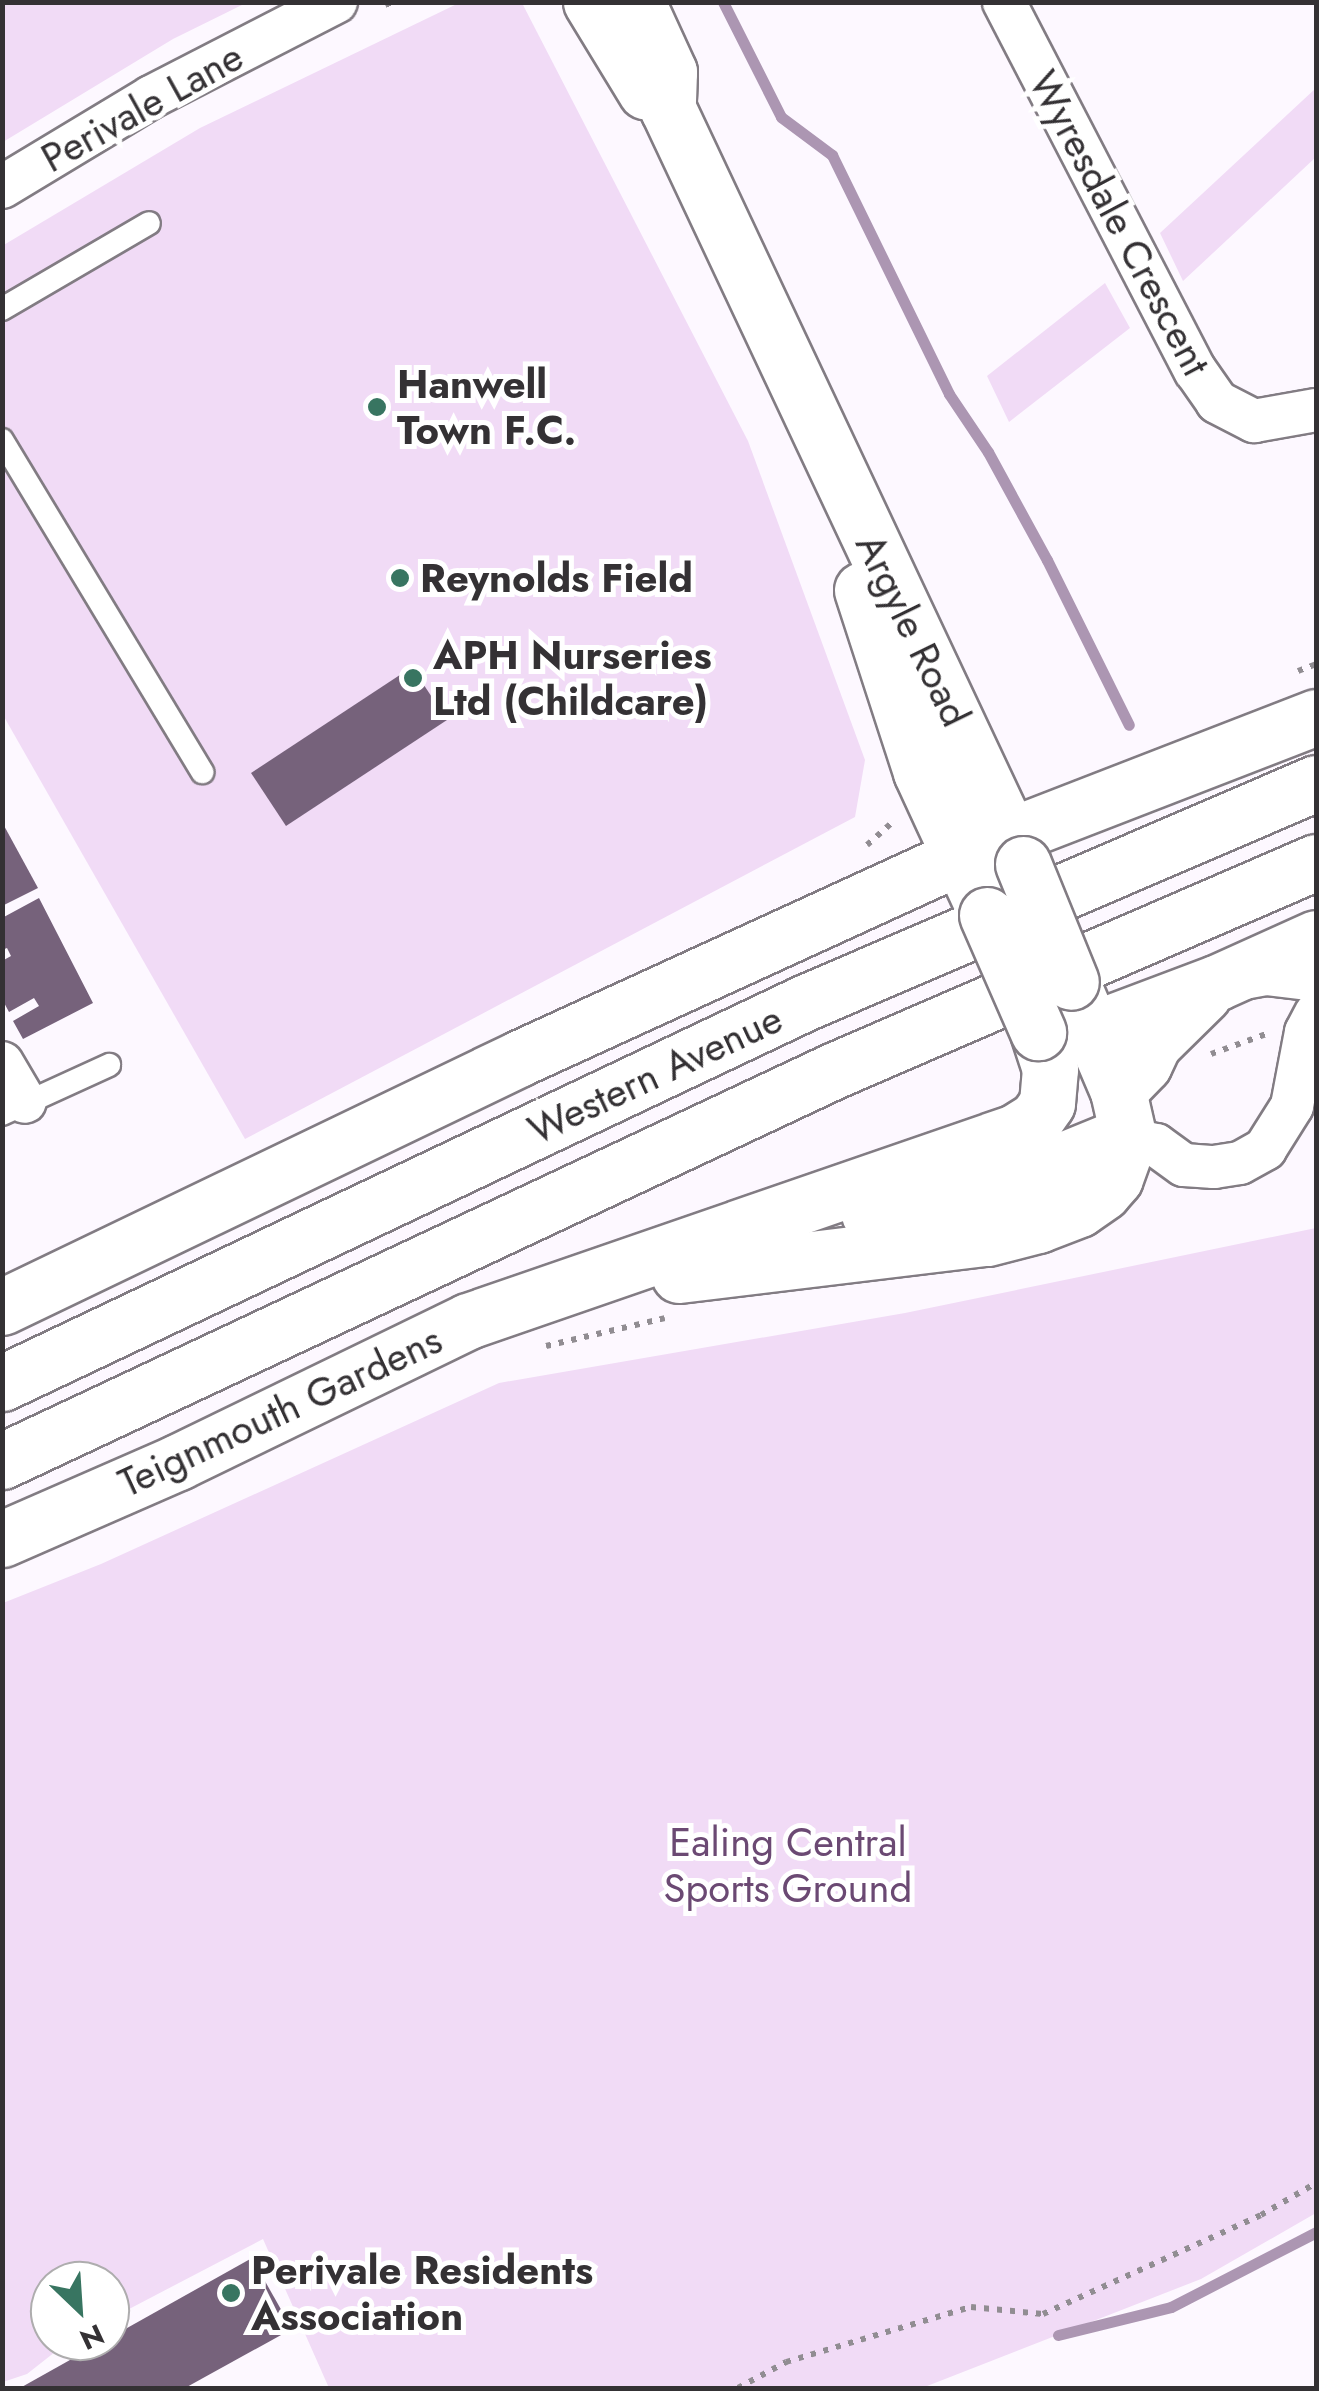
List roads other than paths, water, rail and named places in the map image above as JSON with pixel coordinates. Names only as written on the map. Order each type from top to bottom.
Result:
[{"type":"main road","name":"Argyle Road","points":[[591,2],[638,87],[668,109]]},
{"type":"main road","name":"Argyle Road","points":[[637,2],[669,72],[668,109],[800,397],[1018,850],[1065,1032]]},
{"type":"main road","name":"Argyle Road","points":[[800,397],[921,772],[966,870],[1065,1032]]},
{"type":"main road","points":[[2,1307],[520,1058],[1018,850],[1316,717]]},
{"type":"main road","name":"Western Avenue","points":[[2,1383],[804,1003],[1316,783]]},
{"type":"main road","name":"Western Avenue","points":[[2,1460],[833,1070],[1316,862]]},
{"type":"main road","points":[[1065,1032],[1216,983],[1316,938]]},
{"type":"main road","points":[[708,1240],[960,1197],[1002,1185],[1110,1141],[1154,1043],[1216,983]]},
{"type":"main road","points":[[562,1291],[987,1238],[1038,1226],[1078,1209],[1103,1192],[1115,1178],[1124,1115],[1065,1032]]},
{"type":"main road","points":[[562,1291],[1015,1132],[1036,1119],[1047,1103],[1065,1032]]},
{"type":"main road","name":"Teignmouth Gardens","points":[[2,1540],[178,1462],[468,1322],[562,1291]]},
{"type":"street","name":"Perivale Lane","points":[[2,186],[152,98],[336,2]]},
{"type":"street","name":"Wyresdale Crescent","points":[[1004,2],[1195,370],[1217,402],[1254,422],[1316,410]]},
{"type":"street","points":[[1216,983],[1266,974],[1316,980]]},
{"type":"street","points":[[1124,1115],[1184,1165],[1214,1167],[1240,1162],[1265,1149],[1292,1106],[1306,1032],[1316,1013]]},
{"type":"street","points":[[2,1063],[14,1108]]},
{"type":"lane","points":[[2,309],[149,223]]},
{"type":"lane","points":[[2,440],[202,772]]},
{"type":"lane","points":[[14,1108],[109,1065]]},
{"type":"waterway","points":[[723,2],[781,117],[832,155],[949,394],[988,452],[1047,560],[1129,725]]},
{"type":"waterway","points":[[1058,2335],[1171,2307],[1316,2232]]},
{"type":"place","name":"Hanwell Town F.C.","points":[[377,407]]},
{"type":"place","name":"Reynolds Field","points":[[400,578]]},
{"type":"place","name":"APH Nurseries Ltd (Childcare)","points":[[413,678]]},
{"type":"place","name":"Perivale Residents Association","points":[[231,2293]]},
{"type":"park label","name":"Ealing Central Sports Ground","points":[[788,1865]]}]
